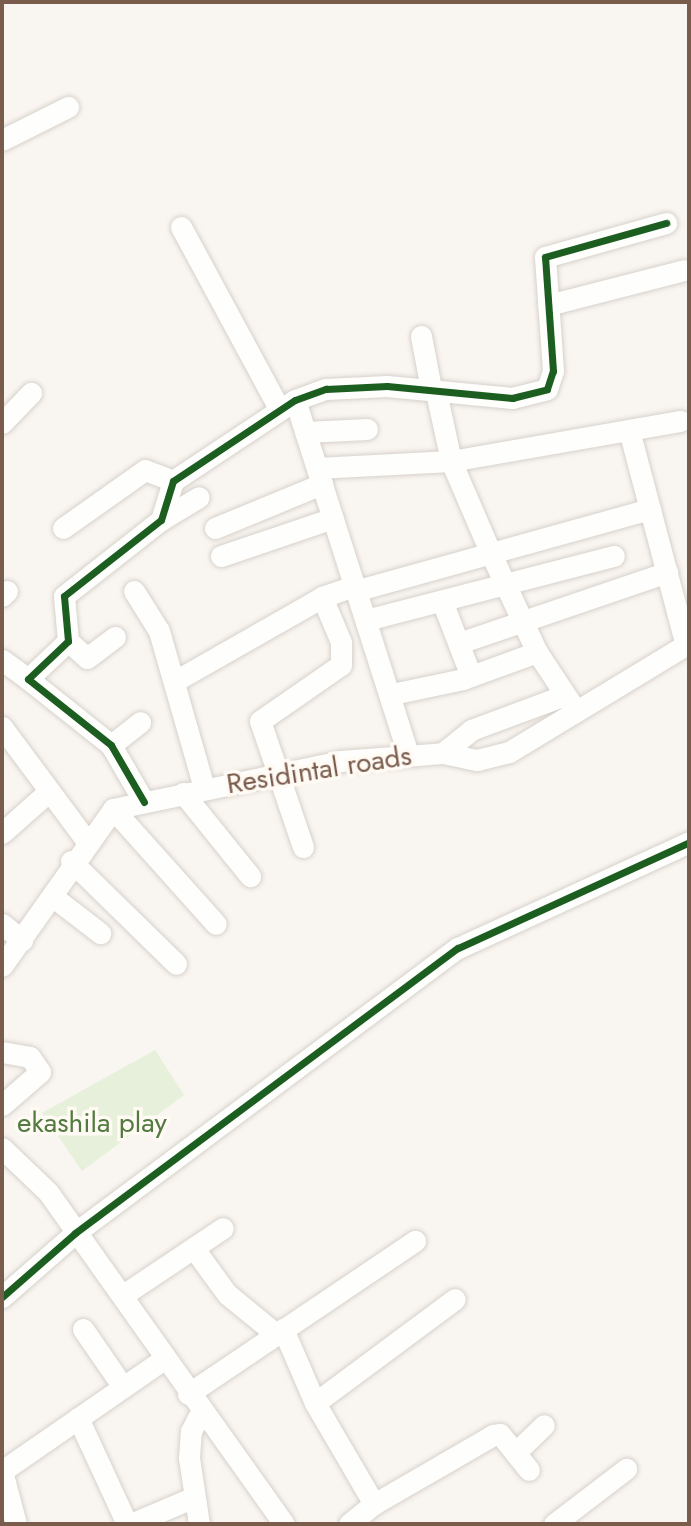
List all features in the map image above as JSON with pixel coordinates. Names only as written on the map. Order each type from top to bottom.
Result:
[{"type":"street","points":[[2,140],[68,107]]},
{"type":"street","points":[[161,520],[173,481],[287,404],[326,390],[433,391],[512,398],[547,389],[553,371],[545,257],[666,223]]},
{"type":"street","points":[[181,227],[305,432],[392,694],[408,754]]},
{"type":"street","points":[[548,305],[684,270]]},
{"type":"street","points":[[421,336],[451,461],[537,652],[570,703],[471,730],[443,753]]},
{"type":"street","points":[[2,423],[31,393]]},
{"type":"street","points":[[215,528],[319,476],[451,461],[681,421]]},
{"type":"street","points":[[305,432],[367,429]]},
{"type":"street","points":[[629,430],[688,644]]},
{"type":"street","points":[[63,528],[145,470],[173,481]]},
{"type":"street","points":[[115,636],[87,658],[68,641],[64,596],[161,520],[200,497]]},
{"type":"street","points":[[175,681],[322,597],[491,554],[650,509]]},
{"type":"street","points":[[221,556],[332,518]]},
{"type":"street","points":[[366,620],[614,556]]},
{"type":"street","points":[[459,643],[522,619],[667,572]]},
{"type":"street","points":[[134,591],[157,625],[175,681],[194,790],[250,876]]},
{"type":"street","points":[[303,847],[260,721],[337,674],[342,662],[322,597]]},
{"type":"street","points":[[442,601],[471,676]]},
{"type":"street","points":[[28,679],[68,641]]},
{"type":"street","name":"Residintal roads","points":[[113,809],[277,771],[408,754],[443,753],[477,760],[509,752],[570,703],[688,644]]},
{"type":"street","points":[[392,694],[471,676],[537,652]]},
{"type":"street","points":[[2,660],[111,745],[144,802]]},
{"type":"street","points":[[111,745],[140,722]]},
{"type":"street","points":[[3,724],[47,793],[86,840]]},
{"type":"street","points":[[2,833],[47,793]]},
{"type":"street","points":[[4,969],[52,896],[71,861],[113,809],[216,924]]},
{"type":"street","points":[[2,1297],[75,1233],[458,948],[689,842]]},
{"type":"street","points":[[71,861],[176,964]]},
{"type":"street","points":[[52,896],[100,933]]},
{"type":"street","points":[[2,924],[22,940]]},
{"type":"street","points":[[2,1052],[30,1057],[40,1072],[2,1105]]},
{"type":"street","points":[[2,1148],[37,1178],[123,1295],[188,1394],[284,1524]]},
{"type":"street","points":[[123,1295],[195,1250],[223,1228]]},
{"type":"street","points":[[188,1394],[415,1241]]},
{"type":"street","points":[[195,1250],[227,1294],[279,1332],[315,1403],[374,1504]]},
{"type":"street","points":[[315,1403],[456,1299]]},
{"type":"street","points":[[83,1329],[123,1387]]},
{"type":"street","points":[[16,1524],[2,1471],[165,1358]]},
{"type":"street","points":[[199,1524],[194,1497],[191,1431],[201,1412]]},
{"type":"street","points":[[78,1418],[129,1524],[194,1497]]},
{"type":"street","points":[[515,1452],[544,1425]]},
{"type":"street","points":[[349,1524],[374,1504],[493,1435],[500,1434],[529,1470]]},
{"type":"street","points":[[554,1524],[626,1469]]},
{"type":"green space","name":"ekashila play","points":[[155,1050],[184,1095],[82,1171],[42,1113]]},
{"type":"cycle path","points":[[144,802],[111,745],[28,679],[68,641],[64,596],[161,520],[173,481],[295,400],[326,389],[387,386],[512,398],[547,389],[553,371],[545,257],[666,223]]},
{"type":"cycle path","points":[[2,1297],[75,1233],[458,948],[689,842]]}]
